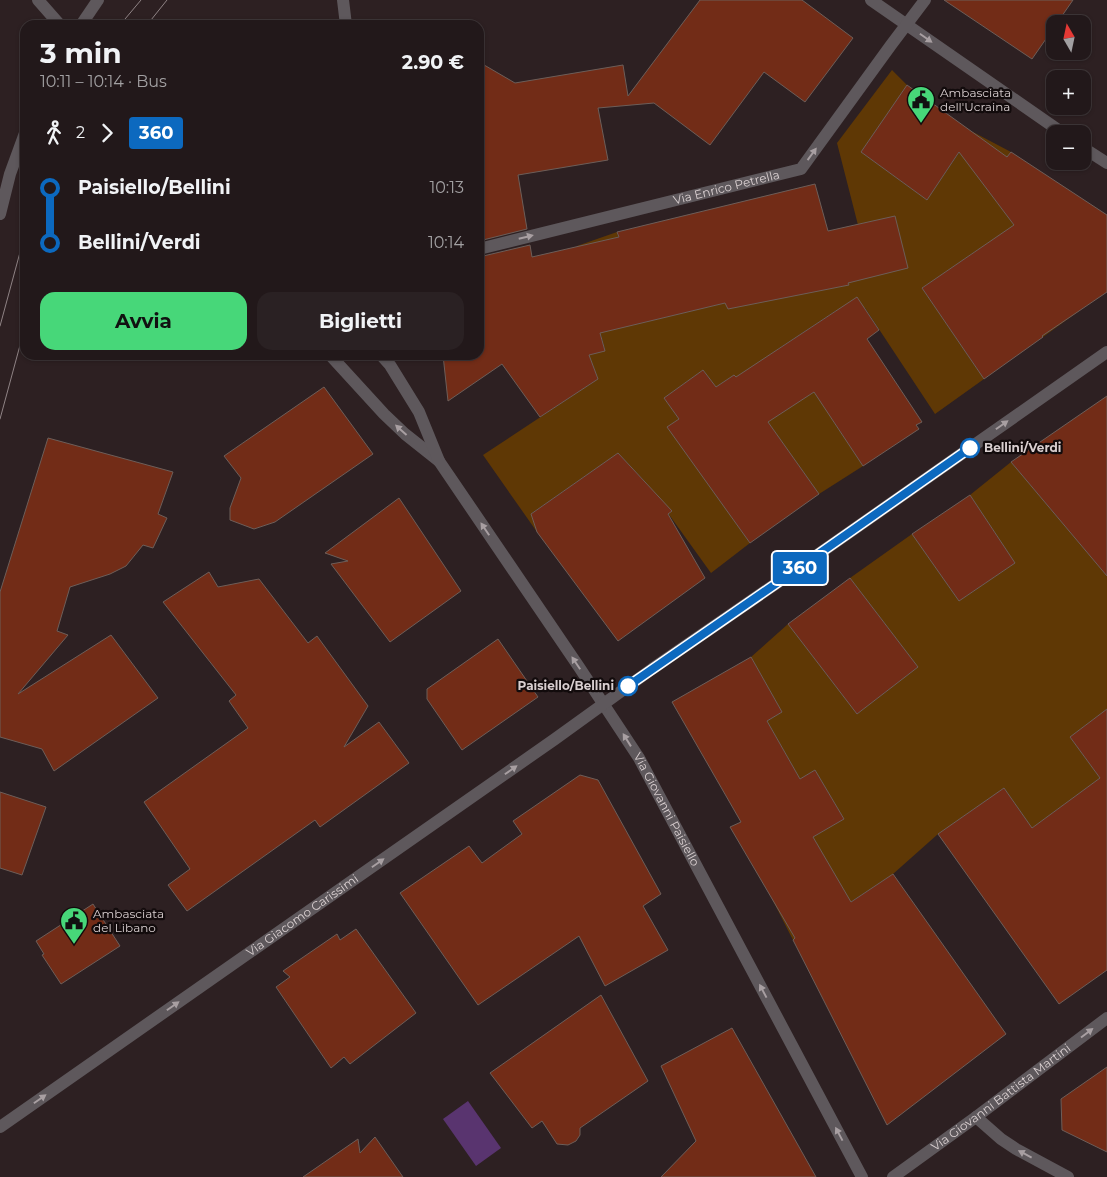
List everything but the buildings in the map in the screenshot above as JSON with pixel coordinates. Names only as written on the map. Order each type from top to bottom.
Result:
[{"type":"street","points":[[38,0],[56,20]]},
{"type":"street","points":[[84,20],[98,0]]},
{"type":"street","points":[[342,0],[345,20]]},
{"type":"street","points":[[871,0],[1051,125]]},
{"type":"street","name":"Via Enrico Petrella","points":[[484,248],[801,169],[925,0]]},
{"type":"street","points":[[0,214],[10,174],[20,147]]},
{"type":"street","points":[[1091,152],[1107,164]]},
{"type":"street","name":"Via Giacomo Carissimi","points":[[0,1127],[1107,352]]},
{"type":"street","name":"Via Giovanni Paisiello","points":[[335,360],[384,414],[405,434],[439,461]]},
{"type":"street","name":"Via Giovanni Paisiello","points":[[389,360],[419,412],[439,461],[639,758],[862,1177]]},
{"type":"street","name":"Via Giovanni Battista Martini","points":[[893,1177],[1107,1018]]},
{"type":"street","points":[[976,1117],[1001,1139],[1016,1149],[1068,1177]]},
{"type":"shaded area","points":[[892,70],[907,85],[861,152],[927,200],[973,132],[1011,152],[985,186],[1079,311],[1043,337],[979,249],[922,288],[984,379],[935,414],[865,308],[845,322],[837,310],[778,349],[809,395],[834,379],[832,419],[863,466],[819,494],[734,375],[716,387],[703,370],[664,398],[679,419],[668,427],[750,543],[711,573],[647,484],[618,453],[532,513],[537,532],[483,455],[598,379],[589,355],[605,350],[577,246],[617,232],[641,323],[725,303],[792,296],[858,225],[837,143]]},
{"type":"shaded area","points":[[1011,462],[1107,576],[1107,709],[1070,737],[1100,778],[1032,828],[1004,788],[938,834],[893,874],[793,940],[771,897],[828,864],[813,837],[844,819],[815,770],[800,779],[767,721],[782,712],[751,657],[788,624],[857,714],[918,667],[850,578],[912,534],[959,601],[1015,563],[970,495]]},
{"type":"shaded area","points":[[468,1101],[501,1148],[476,1166],[443,1119]]},
{"type":"tram line","points":[[124,20],[141,0]]},
{"type":"tram line","points":[[151,20],[167,0]]},
{"type":"tram line","points":[[0,326],[20,252]]},
{"type":"tram line","points":[[0,419],[20,345]]},
{"type":"bus line","name":"360","points":[[628,686],[970,448]]},
{"type":"place","name":"Ambasciata dell'Ucraina","points":[[921,124]]},
{"type":"place","name":"Bellini/Verdi","points":[[970,448]]},
{"type":"place","name":"Paisiello/Bellini","points":[[628,686]]},
{"type":"place","name":"Ambasciata del Libano","points":[[74,945]]}]
